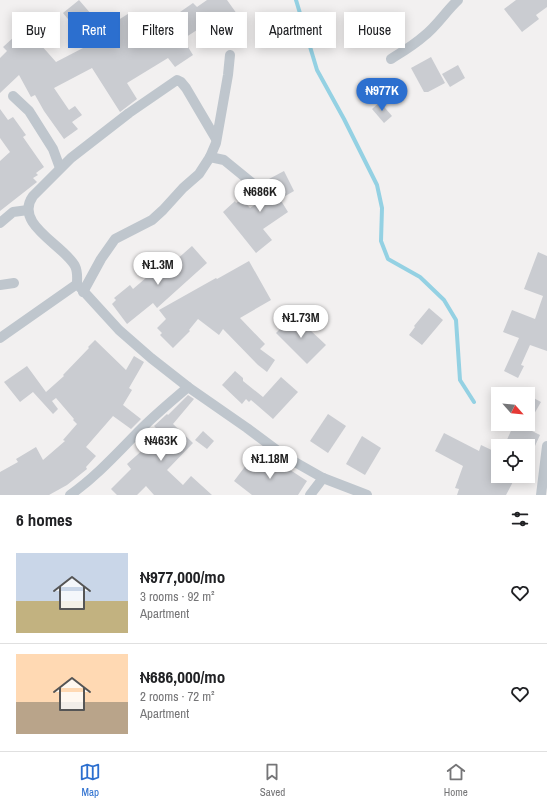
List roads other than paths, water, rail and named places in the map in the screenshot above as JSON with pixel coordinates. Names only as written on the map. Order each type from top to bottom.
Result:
[{"type":"street","points":[[391,59],[424,36],[442,20],[449,8],[458,0]]},
{"type":"street","points":[[0,338],[80,288],[115,240],[152,220],[198,174],[210,157],[216,139],[228,75],[230,55]]},
{"type":"street","points":[[216,139],[186,88],[177,80],[129,113],[71,158],[28,202],[28,210],[39,231],[75,265],[80,288],[119,330],[151,358],[188,387],[286,457],[323,478],[367,495]]},
{"type":"street","points":[[13,96],[29,111],[53,149],[60,168]]},
{"type":"street","points":[[210,157],[224,160],[256,186]]},
{"type":"street","points":[[0,223],[13,212],[28,210]]},
{"type":"street","points":[[0,285],[14,283]]},
{"type":"street","points":[[70,495],[116,455],[143,427],[188,387]]},
{"type":"street","points":[[541,495],[547,446]]},
{"type":"street","points":[[310,495],[323,478]]},
{"type":"waterway","points":[[296,0],[317,70],[344,119],[377,185],[382,208],[381,241],[388,259],[420,277],[444,300],[456,320],[460,380],[474,402]]}]
